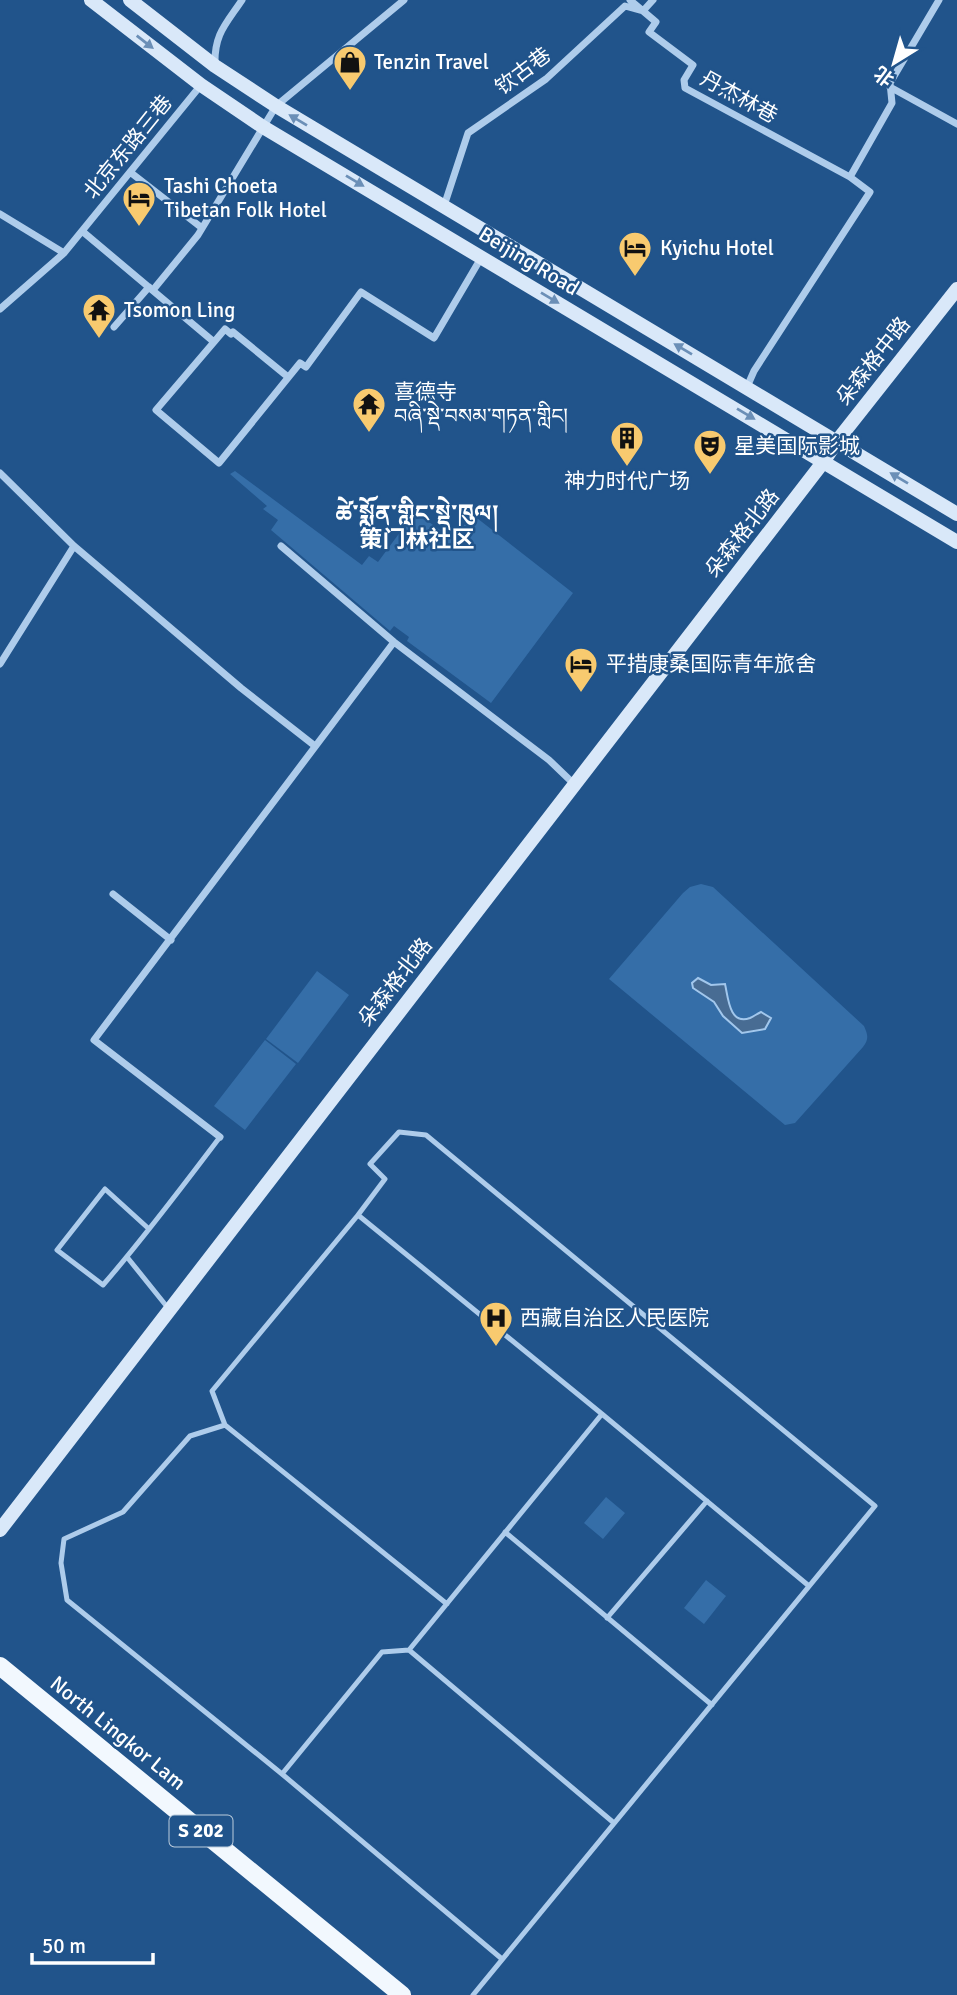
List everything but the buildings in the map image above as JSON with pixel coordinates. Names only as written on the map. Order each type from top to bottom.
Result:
[{"type":"main road","name":"Beijing Road","points":[[91,0],[201,85],[263,127],[957,542]]},
{"type":"main road","name":"Beijing Road","points":[[130,0],[215,66],[276,106],[957,514]]},
{"type":"main road","name":"朵森格中路","points":[[824,461],[836,441],[957,289]]},
{"type":"main road","name":"朵森格北路","points":[[0,1530],[824,461]]},
{"type":"main road","name":"North Lingkor Lam","points":[[0,1666],[402,1995]]},
{"type":"street","points":[[215,66],[214,47],[219,34],[242,0]]},
{"type":"street","points":[[114,327],[151,289],[202,228],[276,106],[404,0]]},
{"type":"street","points":[[630,0],[643,11],[653,0]]},
{"type":"street","points":[[850,177],[892,103],[890,83],[939,0]]},
{"type":"street","name":"钦古巷","points":[[444,206],[468,132],[546,79],[625,6],[643,11]]},
{"type":"street","name":"丹杰林巷","points":[[643,11],[656,22],[649,32],[694,65],[684,80],[685,88],[850,177],[870,192],[754,371],[747,387]]},
{"type":"street","name":"北京东路三巷","points":[[0,309],[64,253],[201,85]]},
{"type":"street","points":[[890,87],[957,124]]},
{"type":"street","points":[[130,172],[202,228]]},
{"type":"street","points":[[0,214],[64,253]]},
{"type":"street","name":"北京东路三巷","points":[[82,230],[214,342]]},
{"type":"street","points":[[288,377],[233,332],[231,334],[225,329],[156,410],[219,463],[300,363],[306,367],[361,292],[434,338],[481,257]]},
{"type":"street","points":[[0,473],[74,546],[315,746]]},
{"type":"street","points":[[0,664],[74,546]]},
{"type":"street","points":[[281,546],[394,642],[549,760],[574,784]]},
{"type":"street","points":[[220,1137],[94,1040],[394,642]]},
{"type":"street","points":[[113,894],[171,940]]},
{"type":"lane","points":[[447,1604],[225,1425],[212,1391],[358,1216],[385,1179],[370,1164],[399,1132],[426,1135],[448,1152],[876,1506],[473,1995]]},
{"type":"lane","points":[[149,1229],[105,1189],[57,1250],[103,1285],[127,1257],[149,1229],[220,1137]]},
{"type":"lane","points":[[358,1216],[809,1586]]},
{"type":"lane","points":[[127,1257],[170,1310]]},
{"type":"lane","points":[[409,1650],[602,1414]]},
{"type":"lane","points":[[225,1425],[190,1436],[123,1512],[64,1539],[61,1563],[67,1600],[282,1774],[502,1959]]},
{"type":"lane","points":[[607,1618],[707,1502]]},
{"type":"lane","points":[[505,1532],[712,1705]]},
{"type":"lane","points":[[282,1774],[382,1652],[409,1650],[614,1823]]},
{"type":"shaded area","points":[[235,471],[362,565],[369,556],[378,562],[415,512],[440,530],[460,530],[473,515],[573,593],[491,703],[407,641],[409,637],[394,626],[390,631],[271,530],[278,520],[263,509],[267,506],[230,474]]},
{"type":"shaded area","points":[[701,884],[713,887],[864,1026],[867,1039],[863,1047],[795,1123],[785,1125],[609,979],[683,893],[690,887]]},
{"type":"shaded area","points":[[317,971],[349,995],[298,1063],[266,1039]]},
{"type":"shaded area","points":[[698,978],[711,985],[725,984],[731,1009],[738,1018],[750,1018],[761,1012],[771,1018],[765,1029],[742,1033],[723,1016],[714,1002],[693,988],[692,983]]},
{"type":"shaded area","points":[[265,1040],[296,1064],[245,1130],[214,1106]]},
{"type":"shaded area","points":[[606,1497],[625,1513],[603,1539],[584,1523]]},
{"type":"shaded area","points":[[706,1580],[726,1596],[704,1624],[684,1608]]},
{"type":"place","name":"Tenzin Travel","points":[[350,92]]},
{"type":"place","name":"Tashi Choeta Tibetan Folk Hotel","points":[[139,228]]},
{"type":"place","name":"Kyichu Hotel","points":[[635,278]]},
{"type":"place","name":"Tsomon Ling","points":[[99,340]]},
{"type":"place","name":"喜德寺 བཞི་སྡེ་བསམ་གཏན་གླིང།","points":[[369,434]]},
{"type":"place","name":"神力时代广场","points":[[627,468]]},
{"type":"place","name":"星美国际影城","points":[[710,476]]},
{"type":"place","name":"平措康桑国际青年旅舍","points":[[581,694]]},
{"type":"place","name":"西藏自治区人民医院","points":[[496,1348]]},
{"type":"district","name":"ཚེ་སྨོན་གླིང་སྡེ་ཁུལ། 策门林社区","points":[[417,526]]}]
